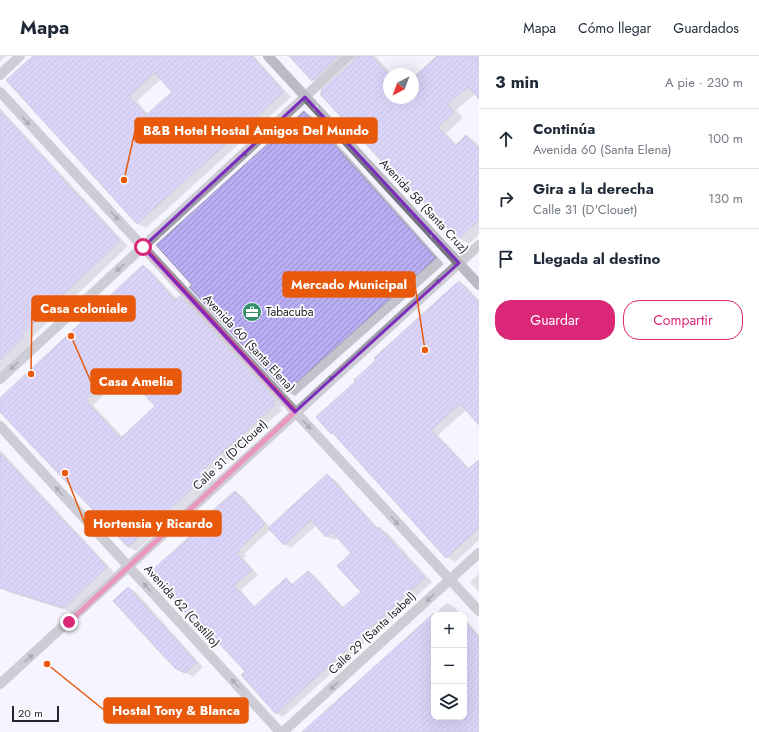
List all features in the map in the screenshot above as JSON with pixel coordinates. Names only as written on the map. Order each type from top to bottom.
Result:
[{"type":"main road","name":"Avenida 58 (Santa Cruz)","points":[[268,56],[479,285]]},
{"type":"street","points":[[0,75],[20,56]]},
{"type":"street","points":[[0,379],[349,56]]},
{"type":"street","name":"Avenida 60 (Santa Elena)","points":[[0,92],[479,611]]},
{"type":"street","name":"Calle 31 (D'Clouet)","points":[[0,684],[479,244]]},
{"type":"street","name":"Avenida 62 (Castillo)","points":[[0,426],[280,732]]},
{"type":"street","name":"Calle 29 (Santa Isabel)","points":[[284,732],[479,553]]},
{"type":"highlighted area","points":[[305,97],[459,263],[295,412],[143,247]]},
{"type":"building","points":[[33,56],[252,56],[284,92],[137,224],[6,80]],"holes":[[[155,73],[172,92],[146,115],[129,96]]]},
{"type":"building","points":[[289,56],[339,56],[312,81]]},
{"type":"building","points":[[355,56],[372,56],[383,68],[383,104],[419,104],[419,72],[437,56],[479,56],[479,99],[468,87],[447,104],[454,112],[438,127],[455,146],[466,135],[479,149],[479,220],[458,239],[409,186],[407,189],[320,94],[322,92],[321,90],[353,61]]},
{"type":"building","points":[[0,111],[120,241],[22,334],[24,337],[0,360]]},
{"type":"building","points":[[304,111],[436,258],[286,392],[189,287],[192,285],[156,245]]},
{"type":"building","points":[[143,265],[175,300],[180,296],[276,400],[273,403],[275,405],[203,470],[207,475],[128,547],[0,412],[0,398]],"holes":[[[121,366],[144,391],[142,392],[155,406],[121,438],[85,400]]]},
{"type":"building","points":[[459,281],[479,303],[479,425],[460,404],[431,430],[468,469],[479,460],[479,528],[446,558],[333,433],[331,434],[316,417],[355,382],[354,380],[376,360],[374,358]]},
{"type":"building","points":[[0,453],[107,567],[64,608],[0,588]]},
{"type":"building","points":[[327,474],[377,529],[379,527],[425,578],[276,714],[241,675],[245,671],[205,628],[202,631],[149,573],[215,514],[212,511],[235,491],[265,524],[238,550],[240,551],[237,554],[252,570],[234,586],[254,607],[286,578],[292,585],[308,571],[342,608],[361,592],[337,566],[351,553],[332,532],[326,537],[311,520],[284,545],[268,528]]},
{"type":"building","points":[[128,587],[197,663],[185,673],[176,669],[113,601]]},
{"type":"building","points":[[431,616],[431,720],[467,720],[467,624],[479,637],[479,732],[302,732]]},
{"type":"place","name":"B&B Hotel Hostal Amigos Del Mundo","points":[[124,180]]},
{"type":"place","name":"Tabacuba","points":[[252,312]]},
{"type":"place","name":"Casa Amelia","points":[[71,336]]},
{"type":"place","name":"Mercado Municipal","points":[[425,350]]},
{"type":"place","name":"Casa coloniale","points":[[31,374]]},
{"type":"place","name":"Hortensia y Ricardo","points":[[65,473]]},
{"type":"place","name":"Hostal Tony & Blanca","points":[[47,664]]},
{"type":"route","points":[[69,622],[295,412],[143,247]]}]
